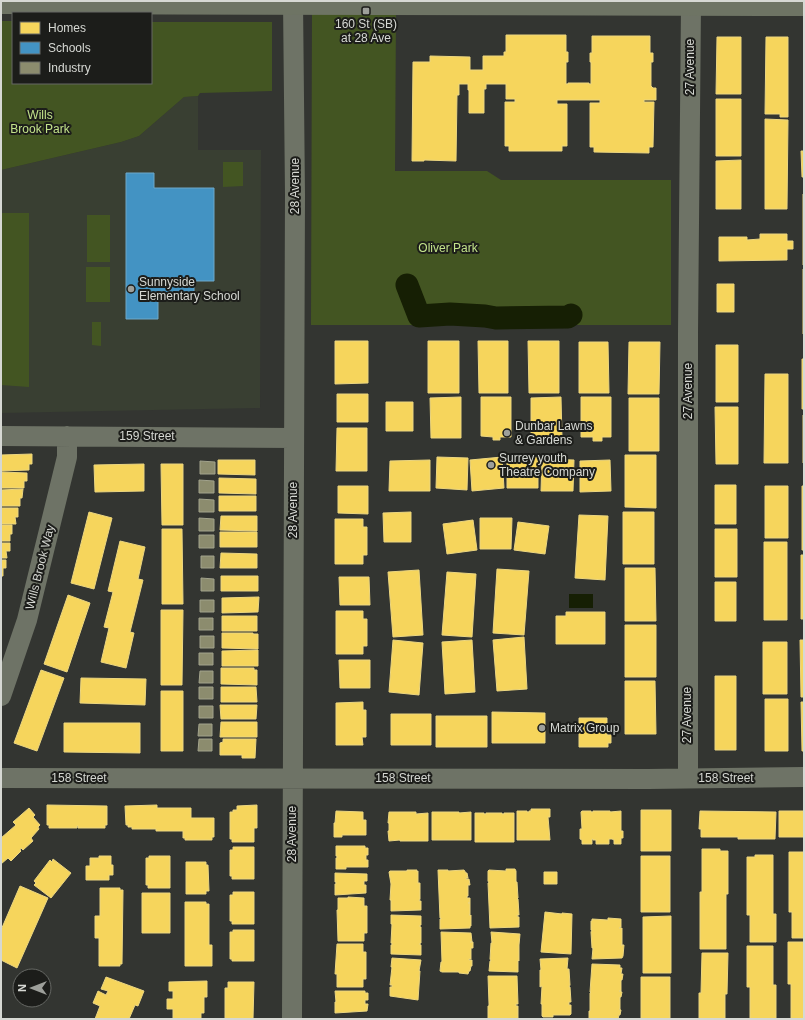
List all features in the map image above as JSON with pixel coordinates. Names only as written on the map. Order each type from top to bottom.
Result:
[{"type":"main road","points":[[1,3],[294,2],[693,3],[804,5]]},
{"type":"street","name":"28 Avenue","points":[[292,1019],[295,195],[294,2]]},
{"type":"street","name":"27 Avenue","points":[[688,778],[688,326],[693,3]]},
{"type":"street","name":"159 Street","points":[[1,436],[293,438]]},
{"type":"street","name":"Wills Brook Way","points":[[1,696],[27,620],[67,457],[67,436]]},
{"type":"street","name":"158 Street","points":[[1,778],[804,777]]},
{"type":"shaded area","name":"Sunnyside Elementary School","points":[[198,96],[198,150],[261,150],[260,408],[1,413],[1,170],[121,142],[139,136],[184,97]]},
{"type":"shaded area","points":[[569,594],[593,594],[593,608],[569,608]]},
{"type":"green space","name":"Oliver Park","points":[[312,10],[396,11],[395,171],[487,171],[501,180],[671,180],[671,325],[311,325]]},
{"type":"green space","name":"Wills Brook Park","points":[[1,21],[12,21],[12,84],[152,84],[152,22],[272,22],[272,91],[200,93],[198,96],[184,97],[139,136],[121,142],[1,170]]},
{"type":"green space","points":[[223,162],[243,162],[243,186],[223,187]]},
{"type":"green space","points":[[1,213],[29,213],[29,387],[1,385]]},
{"type":"green space","points":[[87,215],[110,215],[110,262],[87,262]]},
{"type":"green space","points":[[86,267],[110,267],[110,302],[86,302]]},
{"type":"green space","points":[[92,322],[101,322],[101,346],[92,345]]},
{"type":"building: Homes","points":[[506,35],[566,35],[566,52],[568,52],[568,62],[566,62],[566,84],[591,84],[590,53],[592,53],[592,36],[650,36],[650,53],[653,53],[653,62],[651,62],[651,86],[656,88],[656,100],[644,100],[644,102],[654,102],[653,147],[649,147],[649,153],[594,152],[594,147],[590,147],[590,103],[600,103],[600,100],[557,100],[557,104],[567,104],[567,146],[562,146],[562,151],[509,151],[509,146],[505,146],[505,102],[515,102],[515,99],[506,99],[506,84],[486,84],[486,89],[484,89],[484,113],[469,113],[468,84],[459,84],[459,95],[457,95],[456,161],[412,161],[413,62],[430,62],[430,56],[470,57],[470,70],[483,70],[483,56],[504,56],[504,52],[506,52]]},
{"type":"building: Homes","points":[[717,37],[741,37],[741,94],[716,94]]},
{"type":"building: Homes","points":[[766,37],[788,37],[788,117],[780,117],[780,114],[765,114]]},
{"type":"building: Homes","points":[[716,99],[741,99],[741,156],[716,156]]},
{"type":"building: Homes","points":[[765,119],[788,120],[787,209],[765,209]]},
{"type":"building: Homes","points":[[801,151],[804,151],[804,177],[802,177]]},
{"type":"building: Homes","points":[[741,160],[741,209],[716,209],[716,161]]},
{"type":"building: Homes","points":[[804,194],[804,265],[803,265]]},
{"type":"building: Homes","points":[[760,234],[787,234],[787,241],[793,241],[793,249],[787,249],[787,260],[719,261],[719,237],[747,237],[747,240],[760,239]]},
{"type":"building: Homes","points":[[804,269],[804,334],[803,334]]},
{"type":"building: Homes","points":[[717,284],[734,284],[734,312],[717,312]]},
{"type":"building: Homes","points":[[335,341],[368,341],[368,383],[335,384]]},
{"type":"building: Homes","points":[[428,341],[459,341],[459,393],[428,393]]},
{"type":"building: Homes","points":[[478,341],[508,341],[508,393],[479,393]]},
{"type":"building: Homes","points":[[528,341],[559,341],[559,393],[529,393]]},
{"type":"building: Homes","points":[[579,342],[608,342],[609,393],[579,393]]},
{"type":"building: Homes","points":[[629,342],[660,342],[659,394],[628,394]]},
{"type":"building: Homes","points":[[716,345],[738,345],[738,402],[716,402]]},
{"type":"building: Homes","points":[[802,359],[804,359],[804,409],[802,409]]},
{"type":"building: Homes","points":[[765,374],[788,374],[788,463],[764,463]]},
{"type":"building: Homes","points":[[337,394],[368,394],[368,422],[337,422]]},
{"type":"building: Homes","points":[[461,397],[461,438],[431,438],[430,398]]},
{"type":"building: Homes","points":[[481,397],[511,397],[511,437],[500,437],[500,440],[493,440],[493,437],[481,436]]},
{"type":"building: Homes","points":[[561,397],[562,438],[531,438],[531,398]]},
{"type":"building: Homes","points":[[581,397],[611,397],[611,437],[602,437],[602,441],[593,441],[593,437],[581,437]]},
{"type":"building: Homes","points":[[629,398],[659,398],[659,451],[629,451]]},
{"type":"building: Homes","points":[[386,402],[413,402],[413,431],[386,431]]},
{"type":"building: Homes","points":[[715,407],[738,407],[738,464],[716,464]]},
{"type":"building: Homes","points":[[804,415],[804,463],[803,463]]},
{"type":"building: Homes","points":[[337,428],[367,428],[367,471],[336,471]]},
{"type":"building: Homes","points":[[32,454],[32,464],[29,464],[29,470],[1,471],[1,455]]},
{"type":"building: Homes","points":[[625,455],[656,455],[656,508],[625,507]]},
{"type":"building: Homes","points":[[437,457],[468,458],[467,490],[436,488]]},
{"type":"building: Homes","points":[[502,457],[504,488],[472,491],[470,460]]},
{"type":"building: Homes","points":[[507,457],[538,457],[538,488],[507,488]]},
{"type":"building: Homes","points":[[542,459],[574,460],[573,491],[541,491]]},
{"type":"building: Homes","points":[[218,460],[255,460],[255,475],[218,474]]},
{"type":"building: Homes","points":[[430,460],[430,491],[389,491],[390,461]]},
{"type":"building: Homes","points":[[610,460],[611,491],[580,492],[580,461]]},
{"type":"building: Homes","points":[[144,464],[144,491],[95,492],[94,465]]},
{"type":"building: Homes","points":[[161,464],[183,464],[183,525],[162,525]]},
{"type":"building: Homes","points":[[1,472],[27,473],[27,481],[24,481],[24,488],[1,488]]},
{"type":"building: Homes","points":[[219,478],[256,479],[256,494],[219,493]]},
{"type":"building: Homes","points":[[715,485],[736,485],[736,524],[715,524]]},
{"type":"building: Homes","points":[[338,486],[368,486],[368,514],[338,513]]},
{"type":"building: Homes","points":[[765,486],[788,486],[788,538],[765,538]]},
{"type":"building: Homes","points":[[802,486],[804,486],[804,550],[802,550]]},
{"type":"building: Homes","points":[[23,489],[22,498],[20,498],[20,506],[1,506],[1,490]]},
{"type":"building: Homes","points":[[219,496],[256,496],[256,511],[219,511]]},
{"type":"building: Homes","points":[[1,508],[18,508],[18,517],[15,517],[16,524],[1,524]]},
{"type":"building: Homes","points":[[89,512],[112,518],[94,589],[71,583]]},
{"type":"building: Homes","points":[[411,512],[411,542],[384,542],[383,513]]},
{"type":"building: Homes","points":[[623,512],[654,512],[654,564],[623,564]]},
{"type":"building: Homes","points":[[579,515],[608,516],[605,580],[575,578]]},
{"type":"building: Homes","points":[[221,516],[257,516],[257,531],[220,530]]},
{"type":"building: Homes","points":[[480,518],[512,518],[511,549],[480,549]]},
{"type":"building: Homes","points":[[335,519],[363,519],[363,527],[367,527],[367,555],[363,555],[363,564],[335,564]]},
{"type":"building: Homes","points":[[473,520],[477,550],[447,554],[443,524]]},
{"type":"building: Homes","points":[[518,522],[549,526],[545,554],[514,550]]},
{"type":"building: Homes","points":[[1,525],[12,525],[10,541],[1,541]]},
{"type":"building: Homes","points":[[162,529],[182,529],[183,604],[162,604]]},
{"type":"building: Homes","points":[[715,529],[737,529],[737,577],[715,577]]},
{"type":"building: Homes","points":[[220,532],[257,532],[257,547],[220,547]]},
{"type":"building: Homes","points":[[120,541],[145,547],[138,579],[143,580],[130,632],[134,633],[126,668],[101,662],[109,628],[104,627],[113,592],[108,591]]},
{"type":"building: Homes","points":[[764,542],[787,542],[787,620],[764,620]]},
{"type":"building: Homes","points":[[1,543],[10,543],[10,551],[6,551],[7,558],[1,558]]},
{"type":"building: Homes","points":[[221,553],[257,554],[257,568],[220,568]]},
{"type":"building: Homes","points":[[801,555],[804,555],[804,619],[801,619]]},
{"type":"building: Homes","points":[[1,560],[6,560],[6,568],[3,568],[3,576],[1,576]]},
{"type":"building: Homes","points":[[625,568],[655,568],[656,621],[625,621]]},
{"type":"building: Homes","points":[[497,569],[529,571],[524,635],[493,633]]},
{"type":"building: Homes","points":[[419,570],[423,635],[393,637],[388,572]]},
{"type":"building: Homes","points":[[447,572],[476,574],[472,637],[442,635]]},
{"type":"building: Homes","points":[[221,576],[258,576],[258,591],[221,591]]},
{"type":"building: Homes","points":[[339,577],[369,577],[370,605],[340,605]]},
{"type":"building: Homes","points":[[715,582],[736,582],[736,621],[715,621]]},
{"type":"building: Homes","points":[[68,595],[90,603],[67,672],[44,664]]},
{"type":"building: Homes","points":[[259,597],[258,612],[222,613],[222,598]]},
{"type":"building: Homes","points":[[161,610],[183,610],[182,685],[161,685]]},
{"type":"building: Homes","points":[[336,611],[363,611],[363,619],[367,619],[367,646],[363,646],[363,654],[336,654]]},
{"type":"building: Homes","points":[[566,612],[605,612],[605,644],[556,644],[556,616],[566,616]]},
{"type":"building: Homes","points":[[222,616],[257,616],[257,631],[222,631]]},
{"type":"building: Homes","points":[[625,625],[656,625],[656,677],[625,677]]},
{"type":"building: Homes","points":[[222,633],[258,634],[258,649],[222,648]]},
{"type":"building: Homes","points":[[524,637],[527,689],[497,691],[493,640]]},
{"type":"building: Homes","points":[[393,640],[423,643],[419,695],[389,692]]},
{"type":"building: Homes","points":[[472,640],[475,692],[445,694],[442,642]]},
{"type":"building: Homes","points":[[800,640],[804,640],[804,697],[801,697]]},
{"type":"building: Homes","points":[[763,642],[787,642],[787,694],[763,694]]},
{"type":"building: Homes","points":[[258,650],[258,666],[222,666],[222,651]]},
{"type":"building: Homes","points":[[339,660],[370,660],[370,688],[340,688]]},
{"type":"building: Homes","points":[[221,668],[254,668],[254,670],[257,670],[257,685],[221,684]]},
{"type":"building: Homes","points":[[41,670],[64,678],[37,751],[14,743]]},
{"type":"building: Homes","points":[[715,676],[736,676],[736,750],[715,750]]},
{"type":"building: Homes","points":[[81,678],[146,679],[145,705],[80,703]]},
{"type":"building: Homes","points":[[625,681],[655,681],[656,734],[625,734]]},
{"type":"building: Homes","points":[[221,687],[256,687],[257,702],[221,702]]},
{"type":"building: Homes","points":[[161,691],[183,691],[183,751],[161,751]]},
{"type":"building: Homes","points":[[765,699],[788,699],[788,751],[765,751]]},
{"type":"building: Homes","points":[[363,702],[363,710],[366,710],[366,737],[362,737],[363,745],[336,745],[336,703]]},
{"type":"building: Homes","points":[[801,702],[804,702],[804,751],[802,751]]},
{"type":"building: Homes","points":[[220,705],[257,705],[256,719],[221,719]]},
{"type":"building: Homes","points":[[492,712],[545,713],[545,743],[492,743]]},
{"type":"building: Homes","points":[[391,714],[431,714],[431,745],[391,745]]},
{"type":"building: Homes","points":[[436,716],[487,716],[487,747],[436,747]]},
{"type":"building: Homes","points":[[579,718],[607,718],[607,735],[611,735],[611,743],[608,743],[608,747],[579,747]]},
{"type":"building: Homes","points":[[221,722],[257,722],[257,737],[220,737]]},
{"type":"building: Homes","points":[[64,723],[140,723],[140,753],[64,752]]},
{"type":"building: Homes","points":[[223,739],[256,739],[255,758],[242,758],[242,755],[220,755],[220,743],[223,742]]},
{"type":"building: Homes","points":[[47,805],[107,806],[107,825],[105,825],[105,828],[78,828],[77,826],[77,828],[49,828],[49,825],[47,825]]},
{"type":"building: Homes","points":[[157,805],[157,808],[191,808],[191,818],[214,818],[214,837],[212,837],[212,840],[185,840],[185,838],[183,838],[183,831],[132,829],[132,827],[128,827],[128,825],[126,825],[125,806]]},
{"type":"building: Homes","points":[[257,805],[257,828],[254,828],[254,842],[232,842],[232,839],[230,839],[230,812],[237,810],[237,806]]},
{"type":"building: Homes","points":[[29,808],[35,815],[33,817],[40,825],[38,827],[39,829],[31,838],[33,841],[23,850],[21,848],[21,851],[11,861],[8,858],[1,864],[1,838],[16,825],[13,822]]},
{"type":"building: Homes","points":[[531,809],[550,809],[550,817],[548,817],[550,840],[517,840],[517,811],[529,812]]},
{"type":"building: Homes","points":[[641,810],[671,810],[671,851],[641,851]]},
{"type":"building: Homes","points":[[336,811],[363,812],[363,820],[366,820],[366,835],[342,835],[342,837],[334,837]]},
{"type":"building: Homes","points":[[582,811],[621,811],[621,831],[623,831],[623,838],[621,838],[621,844],[614,844],[614,840],[609,839],[609,844],[596,844],[596,840],[592,839],[592,844],[582,844],[582,840],[580,839],[580,829],[582,829]]},
{"type":"building: Homes","points":[[700,811],[776,812],[775,839],[701,837],[701,829],[699,829]]},
{"type":"building: Homes","points":[[779,811],[804,811],[804,837],[779,837]]},
{"type":"building: Homes","points":[[389,812],[416,812],[416,814],[428,813],[428,841],[389,841]]},
{"type":"building: Homes","points":[[432,812],[471,812],[471,840],[432,840]]},
{"type":"building: Homes","points":[[475,813],[514,813],[514,842],[475,842]]},
{"type":"building: Homes","points":[[336,846],[365,846],[365,848],[368,848],[366,860],[368,860],[368,867],[346,867],[346,869],[336,869]]},
{"type":"building: Homes","points":[[233,847],[254,847],[254,879],[232,879],[232,876],[230,876],[230,850],[233,850]]},
{"type":"building: Homes","points":[[702,849],[720,849],[720,851],[728,851],[726,949],[700,949]]},
{"type":"building: Homes","points":[[789,852],[804,852],[804,938],[792,938],[792,912],[789,912]]},
{"type":"building: Homes","points":[[755,855],[773,855],[773,914],[776,914],[776,942],[750,942],[750,915],[747,915],[747,857],[755,857]]},
{"type":"building: Homes","points":[[99,856],[111,856],[113,875],[109,875],[109,880],[86,880],[86,866],[90,866],[90,858],[99,858]]},
{"type":"building: Homes","points":[[149,856],[170,856],[170,888],[148,888],[148,885],[146,885],[146,858],[149,858]]},
{"type":"building: Homes","points":[[641,856],[670,856],[670,912],[641,912]]},
{"type":"building: Homes","points":[[53,859],[71,873],[51,898],[34,885],[36,883],[34,881],[50,860],[52,862]]},
{"type":"building: Homes","points":[[186,862],[206,862],[206,865],[208,865],[209,891],[206,891],[206,894],[186,894]]},
{"type":"building: Homes","points":[[506,869],[515,869],[516,871],[519,915],[517,915],[519,917],[519,927],[490,928],[488,871],[506,871]]},
{"type":"building: Homes","points":[[407,870],[418,871],[418,883],[420,883],[419,901],[421,901],[421,910],[391,911],[391,884],[389,872]]},
{"type":"building: Homes","points":[[438,870],[464,870],[467,873],[468,878],[466,879],[469,879],[470,885],[468,885],[467,898],[470,898],[470,928],[440,929],[441,918]]},
{"type":"building: Homes","points":[[544,872],[557,872],[557,884],[544,884]]},
{"type":"building: Homes","points":[[335,873],[367,874],[367,881],[364,881],[364,885],[366,885],[366,893],[335,895]]},
{"type":"building: Homes","points":[[20,886],[48,898],[17,968],[1,960],[1,930]]},
{"type":"building: Homes","points":[[100,888],[120,888],[120,890],[123,890],[122,964],[120,964],[120,966],[99,966],[99,938],[95,938],[95,916],[100,916]]},
{"type":"building: Homes","points":[[233,892],[254,892],[254,924],[232,924],[232,921],[230,921],[230,895],[233,895]]},
{"type":"building: Homes","points":[[142,893],[170,893],[170,933],[142,933]]},
{"type":"building: Homes","points":[[338,898],[364,898],[364,906],[367,906],[367,933],[364,933],[364,941],[338,941]]},
{"type":"building: Homes","points":[[185,902],[206,902],[206,904],[209,904],[209,945],[212,945],[212,966],[185,966]]},
{"type":"building: Homes","points":[[545,912],[572,914],[571,954],[541,952]]},
{"type":"building: Homes","points":[[391,915],[421,916],[421,955],[391,954]]},
{"type":"building: Homes","points":[[671,916],[671,973],[643,973],[643,917]]},
{"type":"building: Homes","points":[[608,918],[621,919],[621,927],[619,928],[622,928],[622,945],[624,945],[623,956],[622,958],[592,959],[593,948],[591,921],[592,919],[608,920]]},
{"type":"building: Homes","points":[[233,930],[254,930],[254,961],[232,961],[232,959],[230,959],[230,932],[233,932]]},
{"type":"building: Homes","points":[[441,932],[471,933],[473,948],[471,948],[471,959],[469,960],[472,960],[472,966],[468,974],[440,971],[442,962]]},
{"type":"building: Homes","points":[[491,932],[520,934],[518,972],[489,971],[492,943]]},
{"type":"building: Homes","points":[[788,942],[804,942],[804,1019],[791,1019],[791,984],[788,984]]},
{"type":"building: Homes","points":[[337,944],[363,944],[363,952],[366,952],[366,979],[363,979],[363,987],[337,987],[337,974],[335,974]]},
{"type":"building: Homes","points":[[747,946],[773,946],[773,985],[776,985],[776,1019],[750,1019],[750,987],[747,987]]},
{"type":"building: Homes","points":[[702,953],[728,953],[725,1019],[699,1019]]},
{"type":"building: Homes","points":[[392,958],[421,960],[418,1000],[390,996],[390,987],[392,987],[392,985],[390,985]]},
{"type":"building: Homes","points":[[568,958],[567,969],[569,969],[571,1002],[569,1002],[569,1005],[571,1005],[571,1014],[543,1017],[541,1004],[542,986],[540,987],[540,959]]},
{"type":"building: Homes","points":[[592,964],[620,965],[620,968],[622,968],[621,974],[623,974],[621,980],[621,991],[619,991],[622,992],[619,1009],[621,1010],[618,1019],[589,1019]]},
{"type":"building: Homes","points":[[488,976],[517,976],[518,1004],[516,1004],[516,1006],[518,1006],[518,1019],[488,1019]]},
{"type":"building: Homes","points":[[106,977],[144,991],[138,1006],[135,1005],[129,1019],[95,1019],[100,1006],[93,1003],[98,991],[106,995],[108,991],[101,989]]},
{"type":"building: Homes","points":[[641,977],[670,977],[670,1019],[641,1019]]},
{"type":"building: Homes","points":[[207,981],[207,997],[204,997],[204,1013],[201,1013],[201,1019],[173,1019],[173,1009],[167,1009],[167,999],[173,999],[173,991],[169,991],[169,982]]},
{"type":"building: Homes","points":[[228,982],[254,982],[253,1019],[225,1019],[225,988],[228,988]]},
{"type":"building: Homes","points":[[335,991],[365,991],[365,993],[368,993],[368,1000],[365,1000],[365,1004],[368,1004],[367,1011],[335,1013]]},
{"type":"building: Schools","points":[[126,173],[154,173],[154,188],[214,188],[214,281],[194,281],[194,294],[158,294],[158,319],[126,319]]},
{"type":"building: Industry","points":[[200,461],[215,462],[215,474],[200,474]]},
{"type":"building: Industry","points":[[199,480],[214,481],[214,493],[199,493]]},
{"type":"building: Industry","points":[[199,499],[214,500],[214,512],[199,512]]},
{"type":"building: Industry","points":[[199,518],[214,519],[214,531],[199,531]]},
{"type":"building: Industry","points":[[199,535],[214,535],[214,548],[199,548]]},
{"type":"building: Industry","points":[[201,556],[214,556],[214,568],[201,568]]},
{"type":"building: Industry","points":[[201,578],[214,579],[214,591],[201,591]]},
{"type":"building: Industry","points":[[200,600],[214,600],[214,612],[200,612]]},
{"type":"building: Industry","points":[[199,618],[213,618],[213,630],[199,630]]},
{"type":"building: Industry","points":[[200,636],[214,636],[214,648],[200,648]]},
{"type":"building: Industry","points":[[199,653],[213,653],[213,665],[199,665]]},
{"type":"building: Industry","points":[[200,671],[213,671],[213,683],[199,683]]},
{"type":"building: Industry","points":[[199,687],[213,687],[213,699],[199,699]]},
{"type":"building: Industry","points":[[199,706],[213,706],[213,718],[199,718]]},
{"type":"building: Industry","points":[[199,724],[212,724],[212,736],[198,736]]},
{"type":"building: Industry","points":[[199,739],[212,739],[212,751],[198,751]]},
{"type":"waterway","points":[[407,285],[419,316],[450,314],[496,318],[568,317],[571,315]]},
{"type":"place","name":"160 St (SB) at 28 Ave","points":[[366,11]]},
{"type":"place","name":"Sunnyside Elementary School","points":[[131,289]]},
{"type":"place","name":"Dunbar Lawns & Gardens","points":[[507,433]]},
{"type":"place","name":"Surrey youth Theatre Company","points":[[491,465]]},
{"type":"place","name":"Matrix Group","points":[[542,728]]}]
